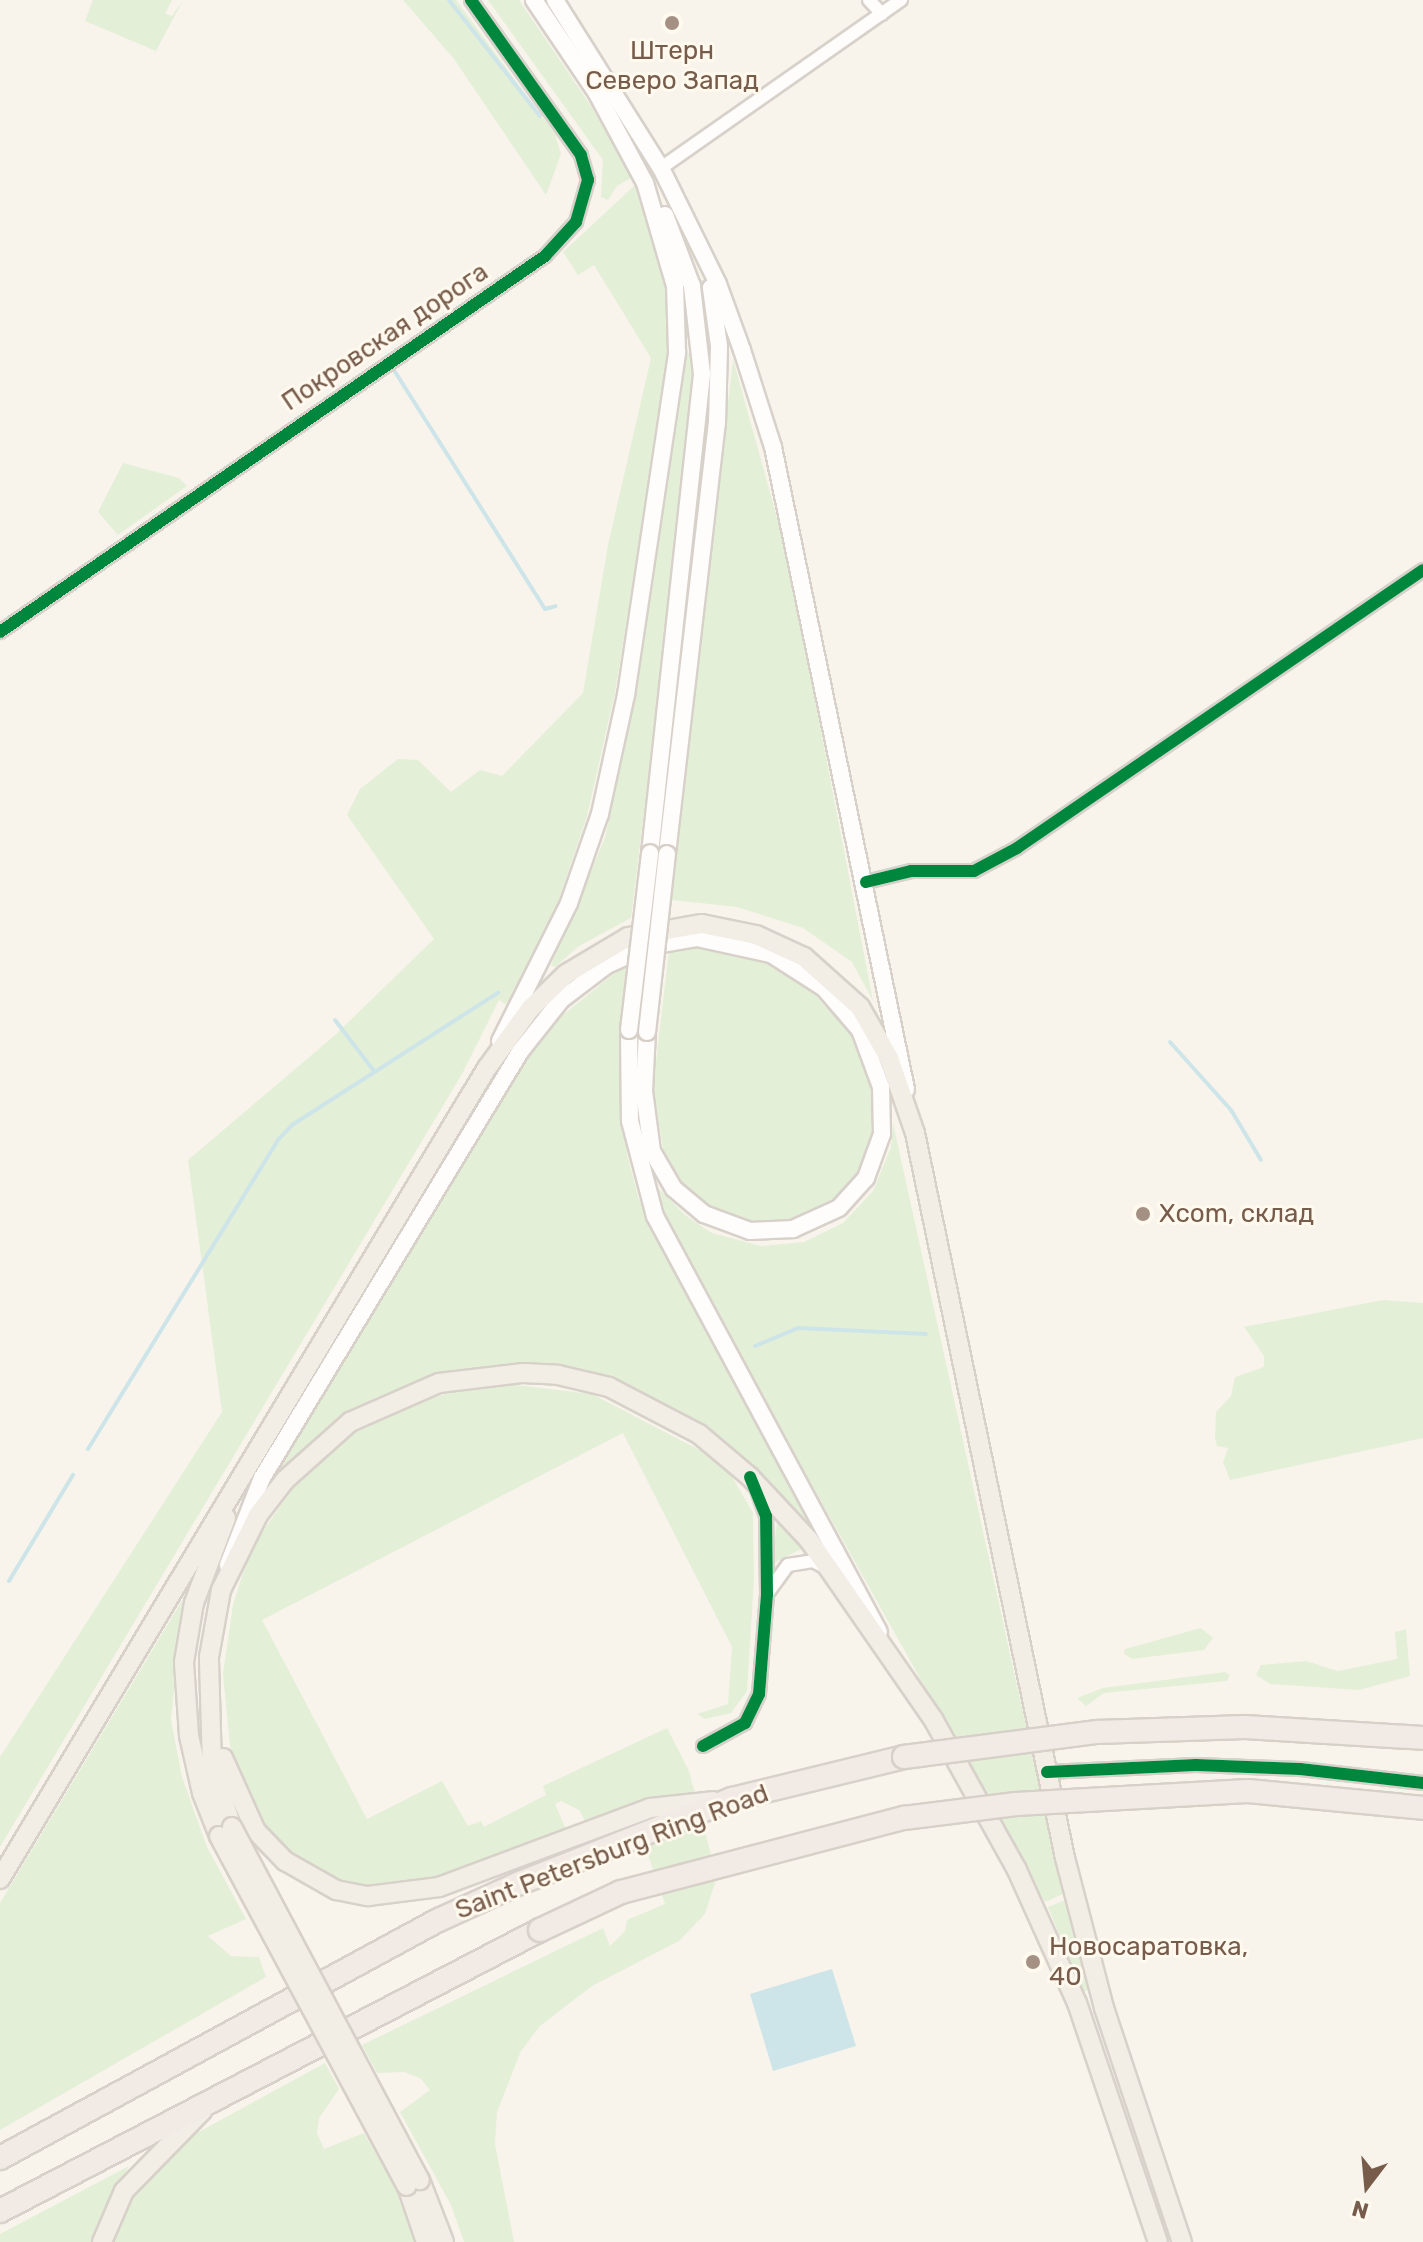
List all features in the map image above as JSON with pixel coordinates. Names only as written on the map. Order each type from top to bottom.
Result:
[{"type":"highway","name":"Saint Petersburg Ring Road","points":[[0,2158],[439,1920],[520,1883],[732,1799],[904,1757],[1097,1732],[1245,1727],[1423,1738]]},
{"type":"highway","name":"Saint Petersburg Ring Road","points":[[0,2211],[226,2089],[621,1892],[904,1818],[1016,1804],[1248,1791],[1423,1808]]},
{"type":"main road","points":[[534,0],[625,141],[686,262],[702,358],[700,421],[659,854]]},
{"type":"main road","points":[[555,0],[661,168],[708,261],[773,447],[866,882],[1047,1772],[1104,2008],[1182,2242]]},
{"type":"main road","points":[[0,1879],[487,1068],[549,946],[586,858],[626,695],[677,352],[675,286],[645,183]]},
{"type":"main road","points":[[708,261],[717,319],[717,423],[659,854],[630,1121],[655,1216],[863,1595],[882,1640]]},
{"type":"main road","points":[[487,1068],[539,1000],[585,960],[649,930],[715,926],[781,944],[842,987],[877,1033],[915,1133]]},
{"type":"main road","points":[[226,1831],[212,1767],[209,1657],[221,1590],[235,1539],[262,1478],[511,1065],[551,1011],[607,965],[650,946],[697,938],[771,954],[824,988],[860,1030],[881,1087],[882,1134],[866,1178],[839,1208],[793,1229],[750,1231],[704,1214],[674,1189],[652,1151],[638,1031]]},
{"type":"main road","points":[[221,1590],[258,1515],[323,1442],[380,1405],[458,1378],[523,1373],[589,1380],[699,1434],[750,1477],[833,1573],[882,1640],[1009,1854],[1077,2003],[1158,2242]]},
{"type":"main road","points":[[255,1450],[194,1603],[184,1662],[189,1736],[202,1793],[226,1831],[444,2242]]},
{"type":"main road","points":[[212,1722],[228,1777],[256,1831],[285,1861],[336,1890],[368,1896],[414,1894],[650,1808],[732,1799]]},
{"type":"main road","points":[[102,2242],[124,2191],[226,2089]]},
{"type":"main road","points":[[414,2183],[426,2242]]},
{"type":"street","name":"Покровская дорога","points":[[0,632],[545,256],[576,222],[588,180],[581,155],[471,0]]},
{"type":"street","points":[[869,0],[882,14]]},
{"type":"street","points":[[661,168],[901,0]]},
{"type":"street","points":[[866,882],[911,871],[974,871],[1017,848],[1423,570]]},
{"type":"street","points":[[703,1746],[745,1723],[753,1711],[767,1594],[766,1516],[750,1477]]},
{"type":"street","points":[[767,1594],[788,1565],[813,1561],[833,1573]]},
{"type":"street","points":[[1047,1772],[1196,1765],[1300,1769],[1423,1783]]},
{"type":"green space","points":[[93,0],[172,0],[165,14],[172,16],[183,0],[156,51],[85,21]]},
{"type":"green space","points":[[403,0],[456,0],[555,134],[561,154],[546,195],[454,59]]},
{"type":"green space","points":[[488,0],[519,0],[591,106],[631,178],[617,186],[608,200],[601,197],[603,160]]},
{"type":"green space","points":[[635,185],[668,289],[667,369],[615,693],[587,816],[558,902],[512,998],[505,1004],[499,1000],[462,1074],[0,1847],[0,1757],[222,1412],[188,1160],[334,1036],[434,939],[347,815],[360,789],[398,759],[418,760],[451,792],[480,770],[502,776],[583,693],[608,545],[651,358],[594,265],[578,275],[563,252]]},
{"type":"green space","points":[[687,354],[692,354],[691,429],[631,918],[579,946],[555,967],[551,965],[605,838],[632,714]]},
{"type":"green space","points":[[733,359],[786,550],[873,1001],[852,962],[803,928],[737,907],[672,900]]},
{"type":"green space","points":[[123,463],[179,478],[187,486],[118,535],[98,512]]},
{"type":"green space","points":[[694,947],[761,960],[805,984],[855,1039],[873,1084],[872,1140],[857,1177],[836,1200],[811,1214],[786,1222],[735,1220],[709,1207],[682,1185],[665,1160],[653,1087],[669,951]]},
{"type":"green space","points":[[626,964],[619,1053],[627,1154],[639,1200],[813,1526],[732,1447],[664,1404],[593,1375],[534,1366],[456,1370],[375,1398],[334,1423],[284,1468],[279,1465],[543,1031]]},
{"type":"green space","points":[[893,1123],[1063,1894],[1045,1902],[675,1240],[654,1184],[685,1215],[712,1233],[761,1246],[804,1242],[843,1223],[873,1191],[891,1147]]},
{"type":"green space","points":[[1383,1300],[1423,1303],[1423,1438],[1230,1480],[1223,1462],[1228,1448],[1217,1446],[1215,1439],[1216,1412],[1231,1396],[1235,1377],[1264,1367],[1264,1356],[1244,1327]]},
{"type":"green space","points":[[507,1384],[592,1394],[707,1454],[731,1475],[753,1513],[754,1579],[747,1691],[731,1713],[705,1719],[697,1714],[728,1704],[732,1647],[623,1433],[262,1620],[367,1819],[442,1781],[468,1826],[481,1821],[484,1827],[546,1795],[543,1786],[667,1728],[689,1771],[717,1877],[705,1914],[679,1941],[592,1986],[540,2026],[521,2051],[497,2112],[495,2144],[514,2242],[464,2242],[451,2205],[400,2112],[430,2090],[420,2078],[404,2072],[377,2073],[362,2045],[603,1928],[610,1946],[625,1931],[627,1920],[665,1904],[631,1806],[585,1821],[579,1810],[561,1801],[555,1804],[567,1832],[422,1885],[388,1889],[333,1881],[280,1846],[255,1810],[230,1746],[223,1674],[233,1605],[251,1547],[300,1479],[351,1435],[398,1410],[451,1392]]},
{"type":"green space","points":[[777,1522],[803,1548],[772,1564]]},
{"type":"green space","points":[[183,1599],[171,1720],[182,1777],[207,1847],[246,1919],[208,1936],[231,1956],[259,1957],[266,1977],[0,2130],[0,1903]]},
{"type":"green space","points":[[1201,1628],[1213,1638],[1204,1650],[1132,1659],[1124,1654],[1125,1649]]},
{"type":"green space","points":[[1406,1629],[1410,1676],[1359,1690],[1270,1684],[1256,1675],[1261,1665],[1306,1661],[1338,1671],[1397,1659],[1395,1632]]},
{"type":"green space","points":[[1225,1672],[1230,1675],[1227,1681],[1104,1693],[1086,1706],[1077,1698],[1103,1688]]},
{"type":"green space","points":[[1065,1900],[1088,1990],[1083,1992],[1048,1907]]},
{"type":"green space","points":[[325,2063],[339,2089],[319,2118],[317,2133],[324,2149],[364,2133],[395,2187],[416,2242],[111,2242],[131,2195],[186,2139]]},
{"type":"green space","points":[[129,2166],[91,2242],[0,2242],[0,2234]]},
{"type":"water","points":[[832,1969],[856,2046],[773,2071],[750,1994]]},
{"type":"waterway","points":[[449,0],[540,116]]},
{"type":"waterway","points":[[392,367],[545,609],[556,606]]},
{"type":"waterway","points":[[88,1449],[278,1140],[292,1125],[498,993]]},
{"type":"waterway","points":[[335,1020],[374,1071]]},
{"type":"waterway","points":[[1170,1042],[1231,1110],[1261,1160]]},
{"type":"waterway","points":[[755,1346],[798,1328],[926,1334]]},
{"type":"waterway","points":[[9,1581],[73,1475]]},
{"type":"cycle path","points":[[0,632],[545,256],[576,222],[588,180],[581,155],[471,0]]},
{"type":"cycle path","points":[[866,882],[911,871],[974,871],[1017,848],[1423,570]]},
{"type":"cycle path","points":[[703,1746],[745,1723],[759,1694],[767,1594],[766,1516],[750,1477]]},
{"type":"cycle path","points":[[1047,1772],[1196,1765],[1300,1769],[1423,1783]]},
{"type":"place","name":"Штерн Северо Запад","points":[[672,23]]},
{"type":"place","name":"Xсom, склад","points":[[1143,1214]]},
{"type":"place","name":"Новосаратовка, 40","points":[[1033,1962]]}]
